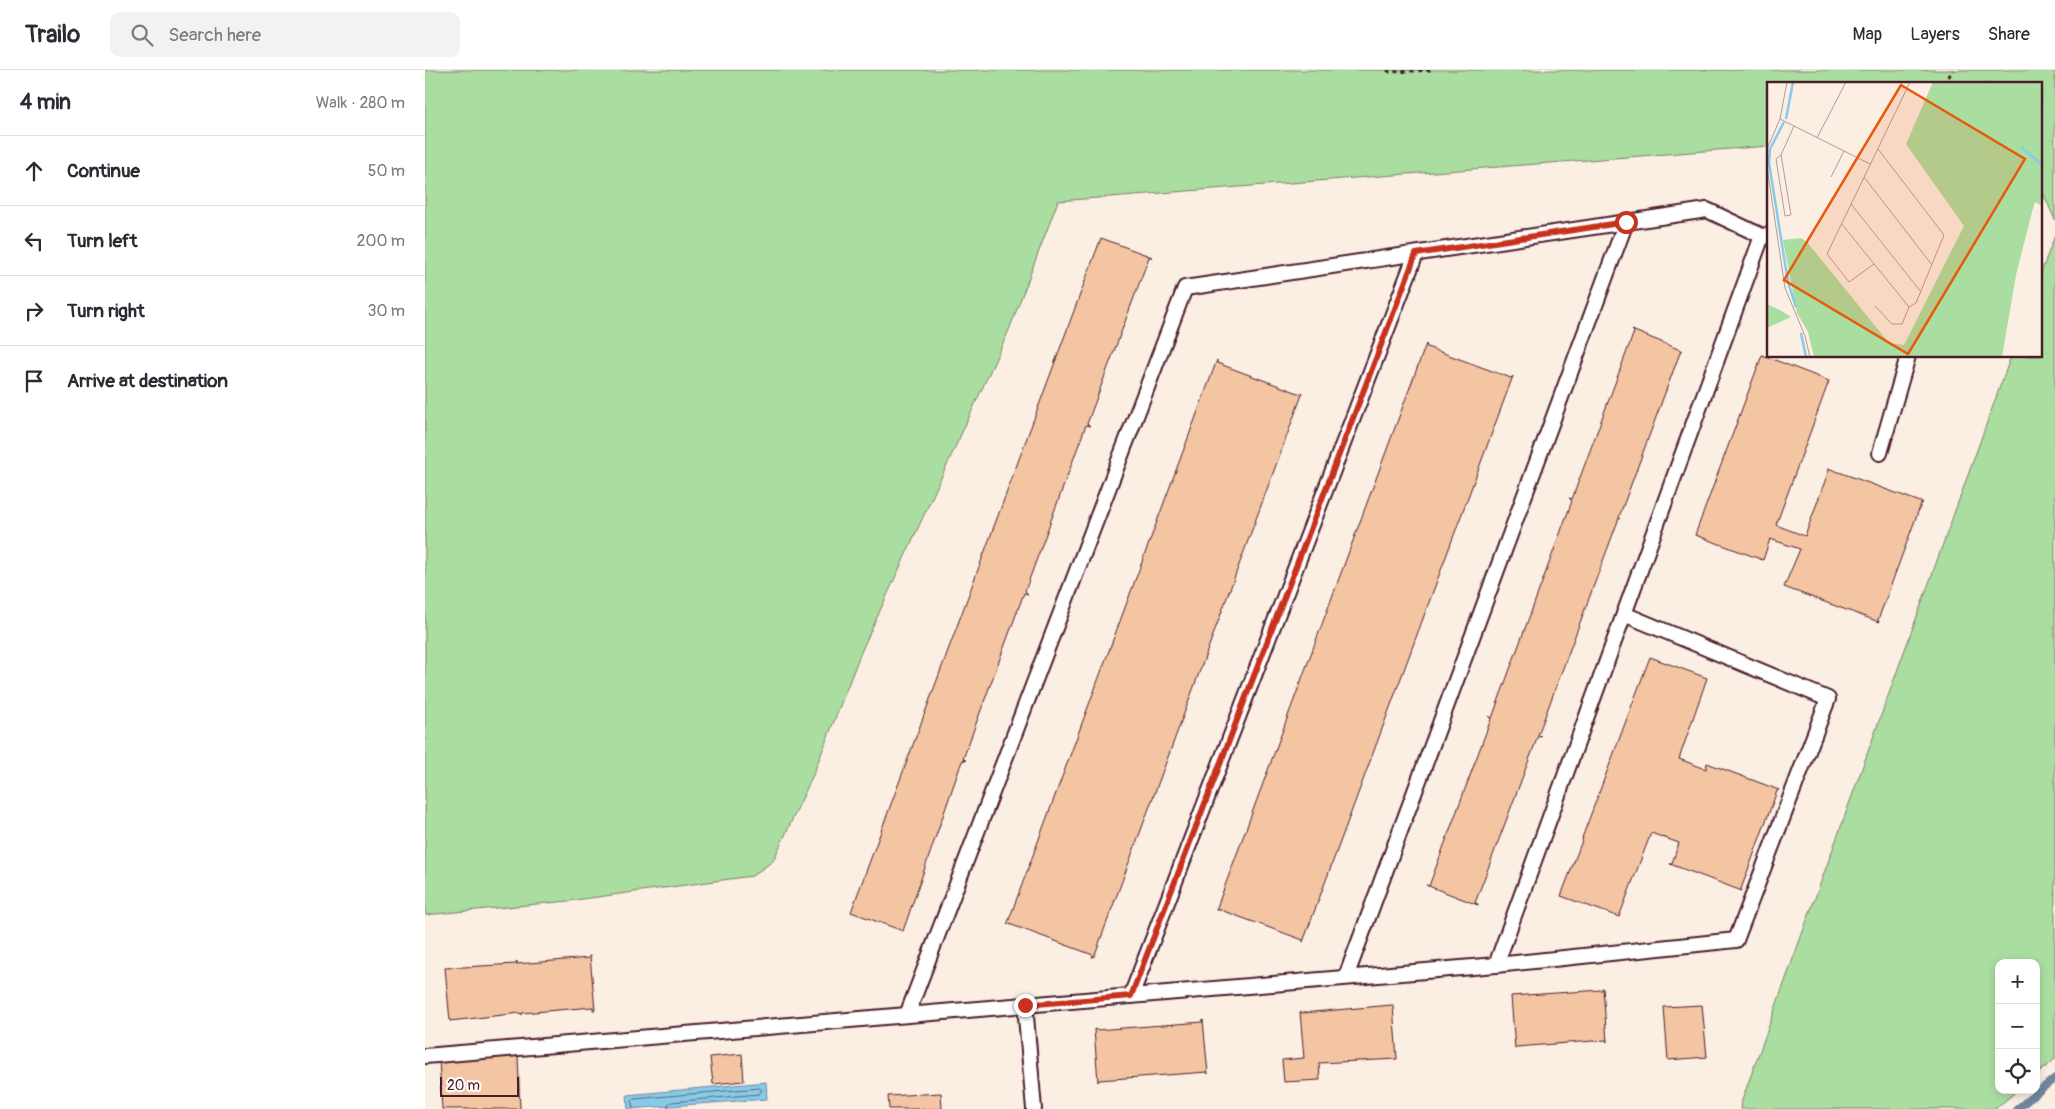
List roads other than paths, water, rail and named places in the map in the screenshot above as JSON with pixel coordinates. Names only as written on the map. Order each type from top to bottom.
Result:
[{"type":"lane","points":[[907,1015],[1185,288],[1707,210],[1766,236],[1624,614],[1496,965]]},
{"type":"lane","points":[[1347,977],[1626,222]]},
{"type":"lane","points":[[1131,996],[1416,254]]},
{"type":"lane","points":[[1880,453],[1907,358]]},
{"type":"lane","points":[[425,1056],[1496,965],[1736,940],[1828,699],[1624,614]]},
{"type":"lane","points":[[1025,1005],[1034,1109]]},
{"type":"water","points":[[766,1082],[767,1099],[628,1109],[627,1095]]},
{"type":"waterway","points":[[2017,1109],[2055,1078]]}]
